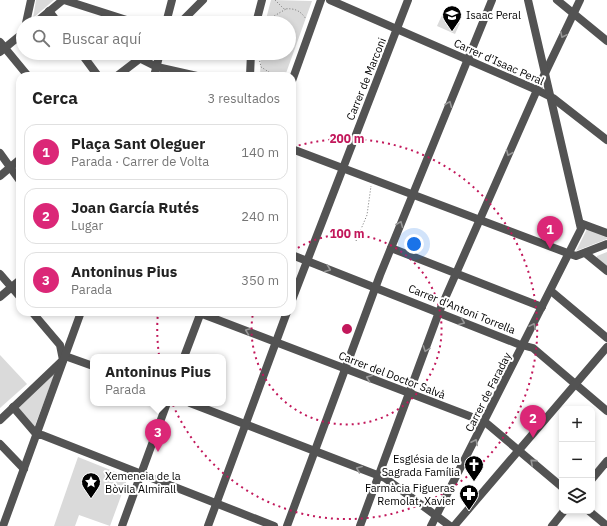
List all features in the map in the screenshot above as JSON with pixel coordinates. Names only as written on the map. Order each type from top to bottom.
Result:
[{"type":"street","points":[[28,16],[31,0]]},
{"type":"street","points":[[44,16],[64,0],[114,16]]},
{"type":"street","points":[[168,16],[172,0]]},
{"type":"street","points":[[187,16],[203,0]]},
{"type":"street","points":[[261,16],[262,0]]},
{"type":"street","points":[[295,72],[321,0]]},
{"type":"street","name":"Carrer d'Isaac Peral","points":[[330,0],[537,90],[552,98],[607,140]]},
{"type":"street","name":"Carrer de Marconi","points":[[296,290],[408,0]]},
{"type":"street","points":[[287,526],[375,287],[492,0]]},
{"type":"street","points":[[528,0],[580,223],[607,233]]},
{"type":"street","points":[[556,0],[607,42]]},
{"type":"street","points":[[360,526],[439,312],[537,90],[580,0]]},
{"type":"street","points":[[50,11],[53,16]]},
{"type":"street","points":[[16,38],[2,47],[24,72]]},
{"type":"street","points":[[86,60],[95,72]]},
{"type":"street","points":[[122,72],[137,60]]},
{"type":"street","points":[[143,60],[157,67],[179,72]]},
{"type":"street","points":[[155,72],[158,60]]},
{"type":"street","points":[[250,72],[251,60]]},
{"type":"street","points":[[296,151],[576,256],[607,244]]},
{"type":"street","points":[[0,153],[16,175]]},
{"type":"street","points":[[0,176],[16,163]]},
{"type":"street","name":"Carrer de Faraday","points":[[431,526],[570,254],[581,229],[580,223]]},
{"type":"street","points":[[391,248],[542,307]]},
{"type":"street","points":[[585,253],[607,271]]},
{"type":"street","name":"Carrer d'Antoni Torrella","points":[[296,256],[524,346],[533,348],[607,411]]},
{"type":"street","points":[[0,274],[16,292]]},
{"type":"street","points":[[0,297],[16,284]]},
{"type":"street","points":[[551,291],[607,338]]},
{"type":"street","points":[[35,316],[60,345],[64,358]]},
{"type":"street","points":[[3,524],[37,435],[79,316]]},
{"type":"street","points":[[185,354],[198,316]]},
{"type":"street","name":"Carrer del Doctor Salvà","points":[[209,316],[485,422],[520,450],[559,485]]},
{"type":"street","points":[[208,526],[286,316]]},
{"type":"street","points":[[60,345],[69,343]]},
{"type":"street","points":[[454,526],[607,347]]},
{"type":"street","points":[[64,358],[90,365]]},
{"type":"street","points":[[0,420],[64,358]]},
{"type":"street","points":[[122,526],[166,406]]},
{"type":"street","points":[[198,406],[385,478],[450,526]]},
{"type":"street","points":[[13,408],[37,435],[42,435],[274,526]]},
{"type":"street","points":[[0,444],[24,469]]},
{"type":"street","points":[[593,478],[607,461]]},
{"type":"street","points":[[552,526],[562,514]]},
{"type":"street","points":[[593,514],[607,526]]},
{"type":"path","points":[[275,0],[282,7],[300,12],[306,19]]},
{"type":"path","points":[[273,16],[287,8]]},
{"type":"path","points":[[259,60],[261,67],[269,72]]},
{"type":"path","points":[[356,241],[366,214],[371,186]]},
{"type":"shaded area","points":[[36,0],[54,0],[35,16],[33,16]]},
{"type":"shaded area","points":[[271,0],[312,1],[296,45],[296,16],[267,16]]},
{"type":"shaded area","points":[[442,15],[460,23],[455,34],[437,26]]},
{"type":"shaded area","points":[[261,60],[291,60],[286,72],[260,72]]},
{"type":"shaded area","points":[[587,229],[607,236],[607,239],[576,251]]},
{"type":"shaded area","points":[[607,252],[607,268],[596,259],[597,256]]},
{"type":"shaded area","points":[[0,355],[27,384],[0,408]]},
{"type":"shaded area","points":[[57,368],[34,428],[18,407]]},
{"type":"shaded area","points":[[78,457],[128,477],[110,526],[79,515],[75,526],[54,526]]},
{"type":"place","name":"Isaac Peral","points":[[452,32]]},
{"type":"place","name":"Plaça Sant Oleguer","points":[[550,249]]},
{"type":"place","name":"Joan García Rutés","points":[[533,438]]},
{"type":"place","name":"Antoninus Pius","points":[[158,452]]},
{"type":"place","name":"Església de la Sagrada Família","points":[[474,482]]},
{"type":"place","name":"Xemeneia de la Bòvila Almirall","points":[[91,499]]},
{"type":"place","name":"Farmàcia Figueras Remolat, Xavier","points":[[469,511]]}]
